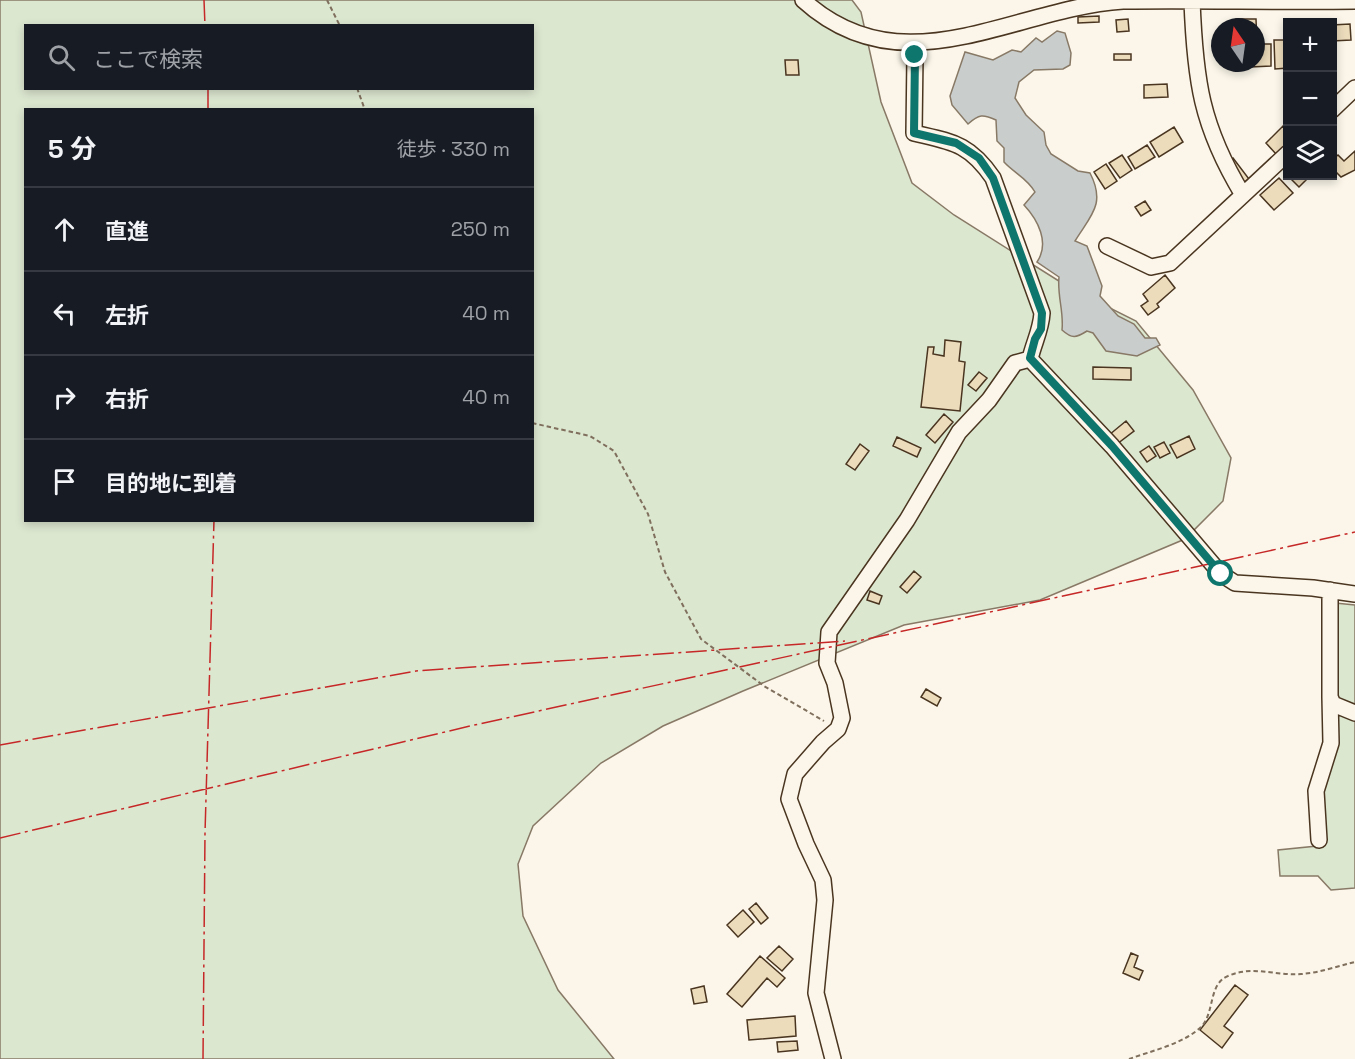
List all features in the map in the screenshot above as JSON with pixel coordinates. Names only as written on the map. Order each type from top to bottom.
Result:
[{"type":"street","points":[[804,0],[826,20],[873,39],[918,44],[1008,27],[1098,4],[1192,1],[1355,1]]},
{"type":"street","points":[[1192,1],[1195,67],[1210,133],[1225,166],[1243,195]]},
{"type":"street","points":[[918,44],[915,55],[914,133],[956,143],[979,158],[993,178],[1042,313],[1041,329],[1035,339],[1030,358]]},
{"type":"street","points":[[1337,105],[1355,88]]},
{"type":"street","points":[[1107,246],[1151,267],[1170,263],[1283,157]]},
{"type":"street","points":[[1030,358],[1112,446],[1221,574],[1235,583],[1355,594]]},
{"type":"street","points":[[833,1059],[816,993],[825,900],[823,880],[789,799],[795,774],[823,741],[838,729],[842,718],[835,683],[827,663],[830,632],[848,601],[907,520],[959,432],[989,400],[1015,363],[1030,358]]},
{"type":"street","points":[[1319,840],[1316,791],[1331,743],[1330,591]]},
{"type":"street","points":[[1330,697],[1333,704],[1355,714]]},
{"type":"path","points":[[327,0],[339,24]]},
{"type":"path","points":[[358,90],[364,108]]},
{"type":"path","points":[[534,423],[590,436],[614,451],[648,514],[665,572],[701,639],[764,686],[838,729]]},
{"type":"path","points":[[1129,1059],[1182,1039],[1201,1027],[1209,1012],[1215,988],[1225,977],[1250,970],[1300,975],[1355,962]]},
{"type":"green space","points":[[0,0],[852,0],[861,12],[881,102],[912,183],[954,215],[1070,288],[1136,321],[1193,390],[1231,458],[1223,501],[1185,539],[1040,600],[904,625],[663,726],[601,763],[533,826],[518,864],[523,916],[558,990],[614,1059],[0,1059]]},
{"type":"green space","points":[[1335,603],[1355,605],[1355,888],[1331,890],[1318,876],[1280,876],[1278,850],[1317,846]]},
{"type":"shaded area","points":[[1057,31],[1065,33],[1071,53],[1070,65],[1063,69],[1034,70],[1019,82],[1015,98],[1026,115],[1044,132],[1046,145],[1051,154],[1078,171],[1090,173],[1095,184],[1097,201],[1091,216],[1075,241],[1087,246],[1102,286],[1100,296],[1118,316],[1134,324],[1145,338],[1156,338],[1160,345],[1137,356],[1106,351],[1093,333],[1087,331],[1074,336],[1062,330],[1059,277],[1037,262],[1041,255],[1041,232],[1024,205],[1035,192],[1004,162],[1004,148],[997,141],[996,120],[981,116],[968,124],[952,105],[950,96],[965,52],[993,60],[1012,50],[1021,52],[1036,38],[1042,42]]},
{"type":"building","points":[[1099,16],[1099,22],[1078,23],[1078,17]]},
{"type":"building","points":[[1128,19],[1129,31],[1117,32],[1116,20]]},
{"type":"building","points":[[1350,24],[1351,40],[1337,41],[1337,25]]},
{"type":"building","points":[[1274,40],[1283,40],[1283,68],[1275,69]]},
{"type":"building","points":[[1265,44],[1271,44],[1271,66],[1265,66]]},
{"type":"building","points":[[1114,54],[1131,54],[1131,60],[1114,60]]},
{"type":"building","points":[[785,60],[798,60],[799,75],[786,75]]},
{"type":"building","points":[[1167,84],[1168,97],[1144,98],[1144,85]]},
{"type":"building","points":[[1283,126],[1283,148],[1276,154],[1266,143]]},
{"type":"building","points":[[1174,127],[1183,142],[1159,157],[1150,142]]},
{"type":"building","points":[[1147,145],[1155,157],[1135,169],[1128,157]]},
{"type":"building","points":[[1355,151],[1355,170],[1341,177],[1337,173],[1337,156],[1344,161]]},
{"type":"building","points":[[1122,155],[1132,170],[1120,178],[1109,163]]},
{"type":"building","points":[[1233,158],[1249,179],[1243,183],[1228,162]]},
{"type":"building","points":[[1106,164],[1117,181],[1105,189],[1094,172]]},
{"type":"building","points":[[1279,178],[1293,193],[1274,210],[1260,195]]},
{"type":"building","points":[[1292,180],[1306,180],[1299,187]]},
{"type":"building","points":[[1145,201],[1151,210],[1141,216],[1135,207]]},
{"type":"building","points":[[1165,275],[1175,288],[1157,304],[1159,307],[1148,315],[1141,306],[1148,301],[1143,294]]},
{"type":"building","points":[[945,340],[961,342],[959,361],[965,362],[960,411],[921,407],[928,347],[934,347],[933,354],[944,356]]},
{"type":"building","points":[[1093,367],[1131,368],[1131,380],[1093,379]]},
{"type":"building","points":[[979,372],[987,378],[976,391],[968,385]]},
{"type":"building","points":[[944,414],[953,422],[935,443],[926,435]]},
{"type":"building","points":[[1126,421],[1134,431],[1117,444],[1109,435]]},
{"type":"building","points":[[1189,436],[1195,449],[1177,458],[1170,445]]},
{"type":"building","points":[[897,437],[921,448],[917,457],[893,446]]},
{"type":"building","points":[[1164,442],[1170,453],[1160,458],[1154,447]]},
{"type":"building","points":[[860,444],[869,451],[855,470],[846,464]]},
{"type":"building","points":[[1149,446],[1156,456],[1147,462],[1140,452]]},
{"type":"building","points":[[914,571],[921,577],[907,593],[900,587]]},
{"type":"building","points":[[870,591],[882,596],[879,604],[867,600]]},
{"type":"building","points":[[926,689],[941,698],[937,706],[921,697]]},
{"type":"building","points":[[756,903],[768,918],[761,924],[749,909]]},
{"type":"building","points":[[743,910],[754,922],[738,937],[727,925]]},
{"type":"building","points":[[779,946],[793,959],[782,971],[767,958]]},
{"type":"building","points":[[1131,953],[1138,956],[1134,967],[1143,971],[1139,980],[1123,973]]},
{"type":"building","points":[[760,956],[785,978],[777,987],[767,978],[742,1007],[727,994]]},
{"type":"building","points":[[1235,985],[1248,995],[1224,1026],[1233,1033],[1222,1048],[1200,1030]]},
{"type":"building","points":[[704,986],[707,1002],[694,1004],[691,989]]},
{"type":"building","points":[[795,1016],[796,1036],[749,1040],[747,1020]]},
{"type":"building","points":[[797,1041],[798,1050],[778,1052],[777,1042]]},
{"type":"power","points":[[204,0],[205,24]]},
{"type":"power","points":[[208,90],[208,108]]},
{"type":"power","points":[[203,1059],[205,833],[214,522]]},
{"type":"power","points":[[0,838],[470,726],[1355,532]]},
{"type":"power","points":[[0,745],[416,671],[845,641]]},
{"type":"route","points":[[915,55],[914,133],[956,143],[979,158],[993,178],[1006,222],[1032,280],[1042,313],[1041,329],[1035,339],[1030,358],[1112,446],[1221,574]]}]
